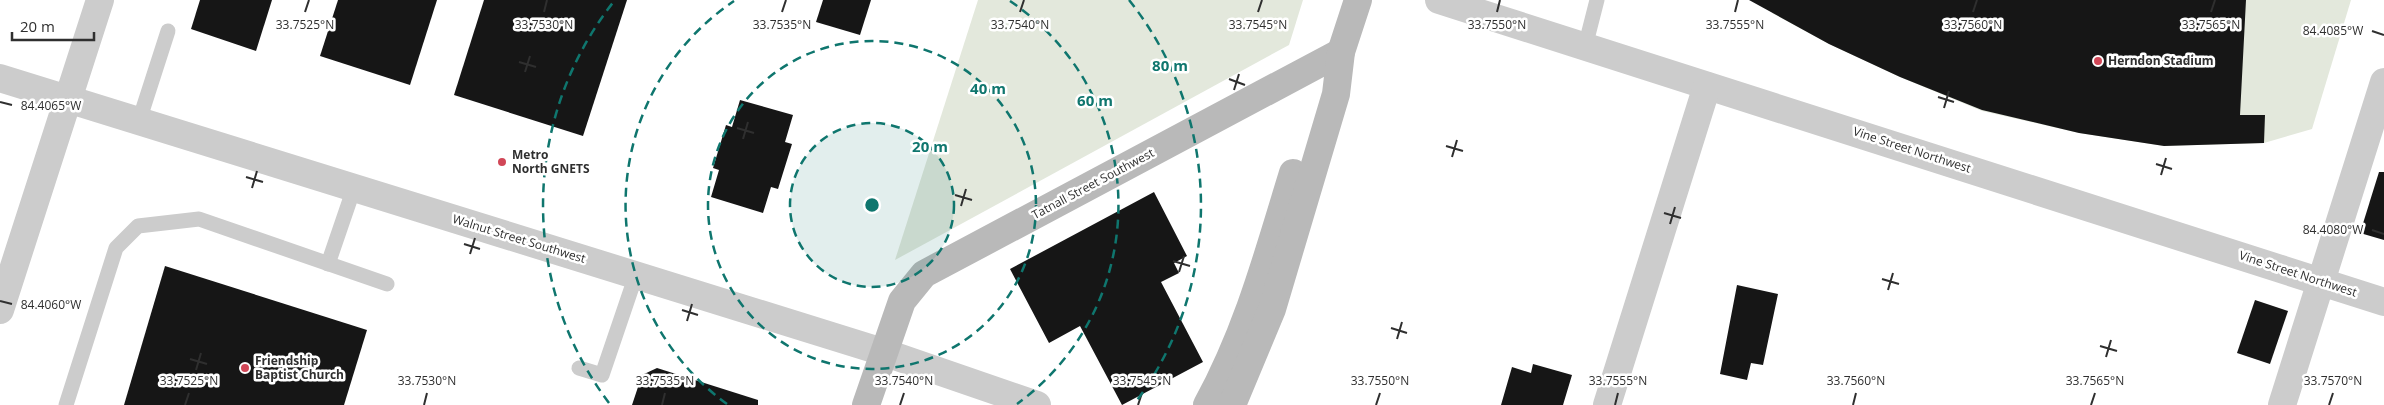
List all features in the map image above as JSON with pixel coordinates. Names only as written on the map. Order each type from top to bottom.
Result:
[{"type":"street","points":[[0,310],[100,0]]},
{"type":"street","points":[[1232,405],[1272,309],[1336,94],[1341,52],[1358,0]]},
{"type":"street","name":"Vine Street Northwest","points":[[1440,0],[2133,220],[2384,302]]},
{"type":"street","points":[[1207,405],[1226,368],[1249,315],[1318,88],[1341,52]]},
{"type":"street","name":"Tatnall Street Southwest","points":[[866,405],[902,301],[924,274],[1341,52]]},
{"type":"street","name":"Walnut Street Southwest","points":[[0,78],[883,352],[1037,405]]},
{"type":"street","points":[[2282,405],[2384,82]]},
{"type":"street","points":[[1607,405],[1707,86]]},
{"type":"lane","points":[[1584,47],[1597,0]]},
{"type":"lane","points":[[139,122],[168,31]]},
{"type":"lane","points":[[328,264],[354,188]]},
{"type":"lane","points":[[66,405],[116,248],[138,226],[199,219],[387,284]]},
{"type":"lane","points":[[579,368],[602,375],[636,275]]},
{"type":"shaded area","points":[[978,0],[1303,0],[1289,45],[895,260]]},
{"type":"shaded area","name":"Herndon Stadium","points":[[1777,0],[2351,0],[2312,129],[2264,143],[2164,146],[2079,133],[1982,111],[1900,77],[1829,44],[1772,13]]},
{"type":"building","points":[[200,0],[272,0],[256,51],[191,29]]},
{"type":"building","points":[[338,0],[437,0],[410,85],[320,56]]},
{"type":"building","name":"Metro North GNETS","points":[[484,0],[627,0],[583,136],[454,95]]},
{"type":"building","points":[[823,0],[871,0],[860,35],[816,22]]},
{"type":"building","name":"Herndon Stadium","points":[[1749,0],[2246,0],[2240,115],[2265,115],[2264,143],[2164,146],[2079,133],[1982,110],[1900,77],[1829,44]]},
{"type":"building","points":[[740,100],[793,115],[785,142],[792,144],[778,189],[771,187],[763,213],[711,197],[719,170],[713,168],[726,125],[732,127]]},
{"type":"building","points":[[2379,172],[2384,172],[2384,240],[2360,233]]},
{"type":"building","points":[[1154,192],[1187,256],[1174,263],[1179,273],[1161,282],[1203,362],[1122,405],[1080,326],[1049,343],[1010,269]]},
{"type":"building","name":"Friendship Baptist Church","points":[[165,266],[367,330],[344,405],[124,405]]},
{"type":"building","points":[[1737,285],[1778,294],[1763,365],[1751,363],[1747,380],[1720,374]]},
{"type":"building","points":[[2255,300],[2288,311],[2270,364],[2237,353]]},
{"type":"building","points":[[1533,364],[1572,375],[1563,405],[1501,405],[1512,367],[1531,373]]},
{"type":"building","points":[[657,368],[758,400],[758,405],[632,405],[642,375]]},
{"type":"place","name":"Herndon Stadium","points":[[2098,61]]},
{"type":"place","name":"Metro North GNETS","points":[[502,162]]},
{"type":"place","name":"Friendship Baptist Church","points":[[245,368]]}]
